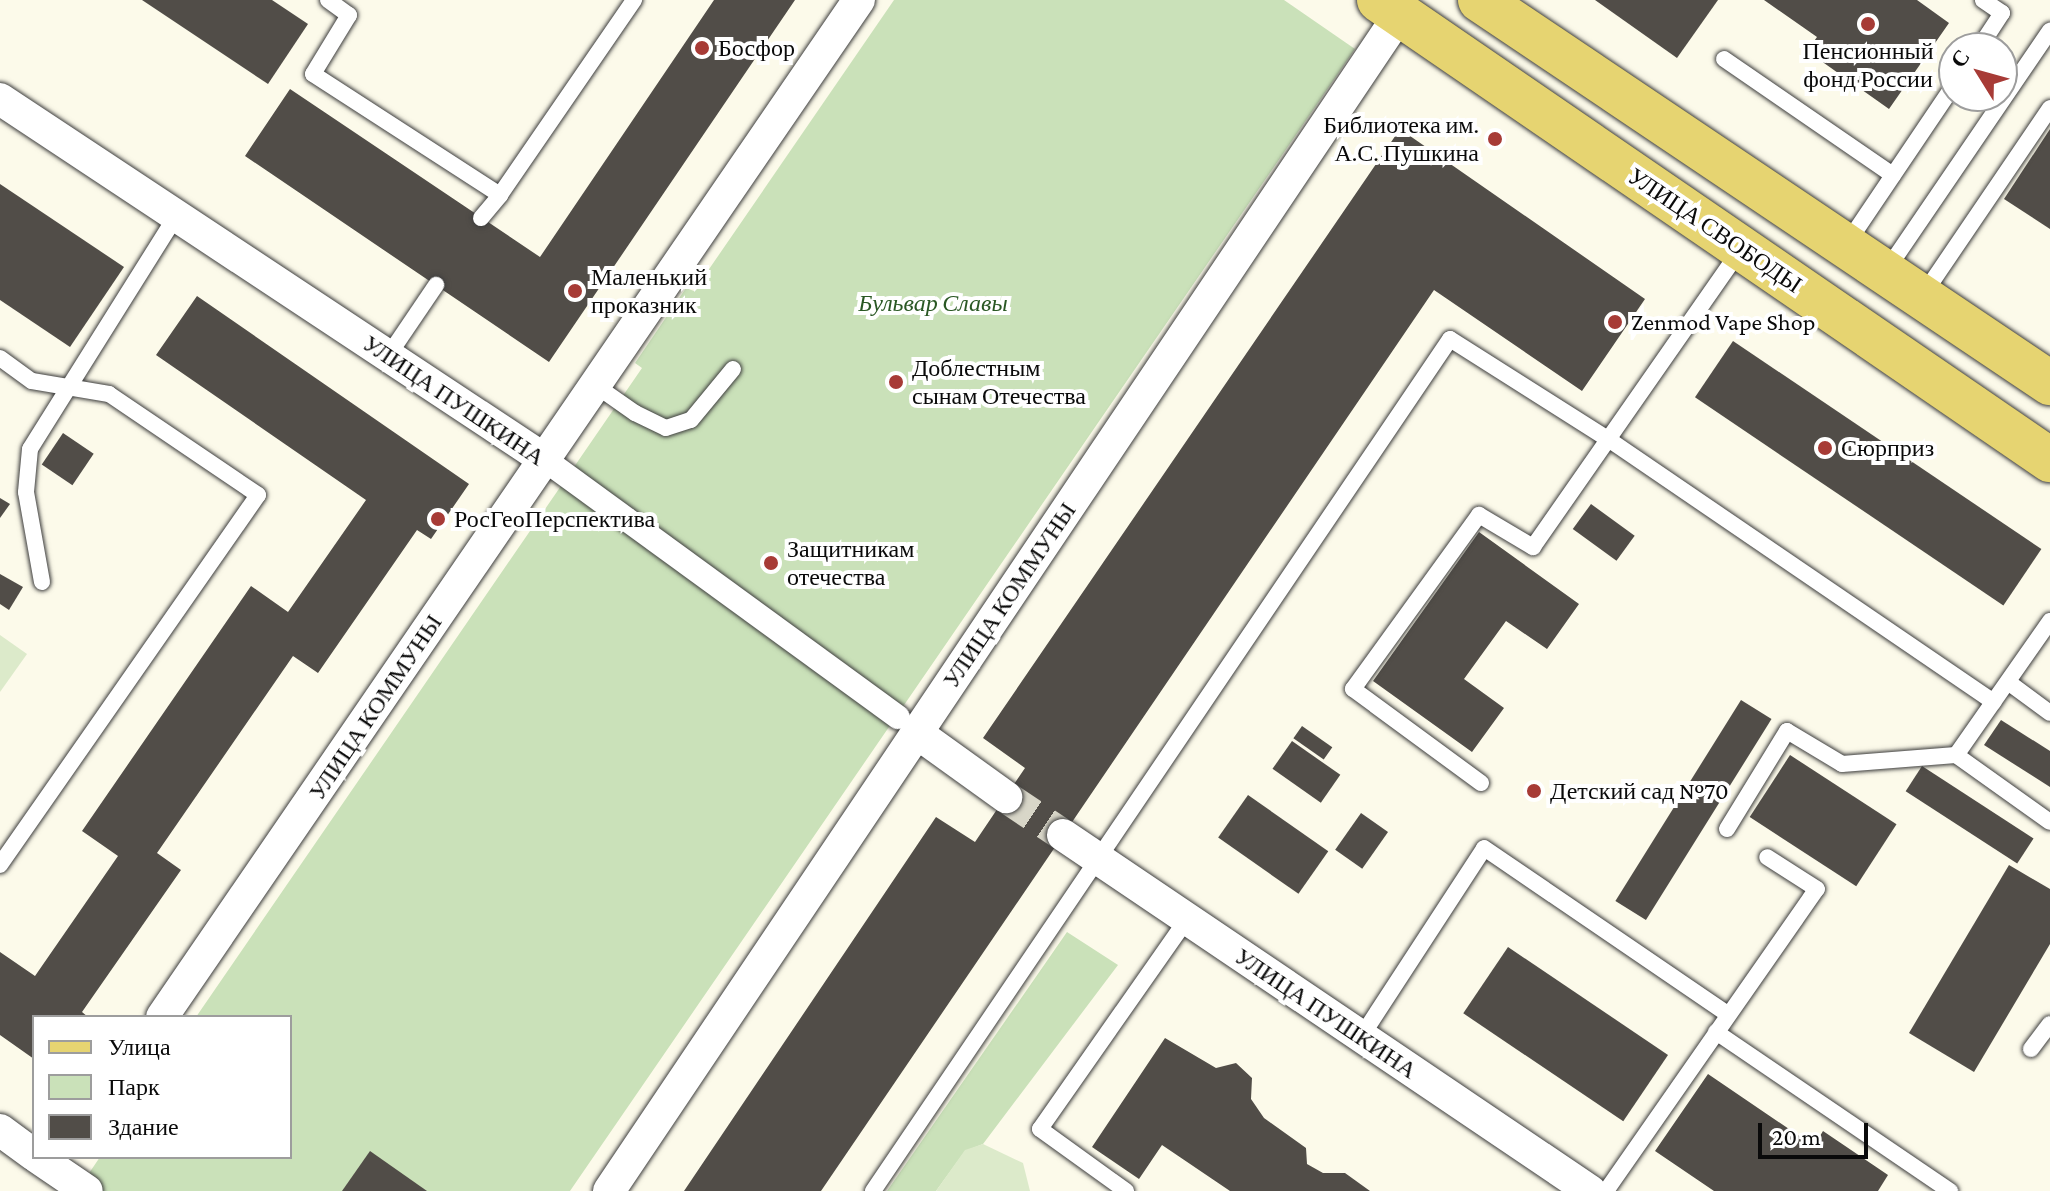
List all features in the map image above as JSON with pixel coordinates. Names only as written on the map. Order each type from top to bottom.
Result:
[{"type":"main road","points":[[1480,0],[2050,383]]},
{"type":"main road","name":"УЛИЦА СВОБОДЫ","points":[[1396,5],[2050,460]]},
{"type":"street","name":"УЛИЦА КОММУНЫ","points":[[163,1015],[859,0]]},
{"type":"street","name":"УЛИЦА КОММУНЫ","points":[[609,1191],[907,725],[1396,5]]},
{"type":"street","name":"УЛИЦА ПУШКИНА","points":[[0,99],[544,459],[1006,797]]},
{"type":"street","name":"УЛИЦА ПУШКИНА","points":[[1063,835],[1361,1037],[1572,1186]]},
{"type":"street","points":[[0,1130],[32,1154]]},
{"type":"street","points":[[48,1166],[87,1191]]},
{"type":"lane","points":[[328,0],[349,15],[313,74],[500,195]]},
{"type":"lane","points":[[481,218],[634,0]]},
{"type":"lane","points":[[1983,0],[2002,13],[1990,32]]},
{"type":"lane","points":[[1885,273],[2050,31]]},
{"type":"lane","points":[[1724,59],[1893,175]]},
{"type":"lane","points":[[1922,297],[2050,108]]},
{"type":"lane","points":[[1845,246],[1938,109]]},
{"type":"lane","points":[[42,582],[26,492],[30,449],[176,216]]},
{"type":"lane","points":[[1481,783],[1353,689],[1479,515],[1533,547],[1611,441],[1742,248]]},
{"type":"lane","points":[[388,356],[436,285]]},
{"type":"lane","points":[[873,1191],[1450,339],[1611,441],[1994,702]]},
{"type":"lane","points":[[0,358],[32,381],[109,394],[258,495],[0,865]]},
{"type":"lane","points":[[595,385],[666,428],[691,420],[733,369]]},
{"type":"lane","points":[[1956,755],[2050,621]]},
{"type":"lane","points":[[2008,682],[2050,713]]},
{"type":"lane","points":[[1727,829],[1787,731],[1842,764],[1956,755],[2050,822]]},
{"type":"lane","points":[[1361,1037],[1484,848],[1727,1014]]},
{"type":"lane","points":[[1606,1191],[1817,889],[1767,857]]},
{"type":"lane","points":[[1126,1191],[1040,1129],[1187,919]]},
{"type":"lane","points":[[2031,1049],[2050,1024]]},
{"type":"lane","points":[[1716,1032],[1950,1191]]},
{"type":"green space","name":"Бульвар Славы","points":[[894,0],[1284,0],[1355,49],[570,1191],[77,1191],[99,1159],[292,1159],[292,1015],[197,1015],[642,368],[635,363],[686,288],[694,291]]},
{"type":"green space","points":[[0,635],[27,654],[0,692]]},
{"type":"green space","points":[[1067,932],[1118,965],[983,1144],[965,1151],[936,1191],[887,1191]]},
{"type":"green space","points":[[983,1144],[1023,1163],[1030,1191],[936,1191],[965,1150]]},
{"type":"building","points":[[142,0],[272,0],[308,24],[268,84]]},
{"type":"building","points":[[714,0],[795,0],[549,362],[245,156],[290,89],[540,257]]},
{"type":"building","points":[[1595,0],[1718,0],[1677,58]]},
{"type":"building","points":[[1764,0],[1917,0],[1949,23],[1943,32],[1938,32],[1938,39],[1889,109],[1807,51],[1817,37]]},
{"type":"building","points":[[1400,129],[1645,299],[1582,391],[1434,290],[821,1191],[684,1191],[936,817],[975,842],[1025,768],[983,738]]},
{"type":"building","points":[[2050,129],[2050,229],[2004,199]]},
{"type":"building","points":[[0,184],[124,267],[70,347],[0,300]]},
{"type":"building","points":[[197,296],[469,484],[431,539],[417,530],[318,673],[293,656],[157,853],[181,870],[82,1012],[86,1015],[32,1015],[32,1058],[0,1035],[0,952],[35,976],[118,856],[82,831],[251,586],[288,612],[366,500],[156,355]]},
{"type":"building","points":[[1733,341],[2041,549],[2003,605],[1695,397]]},
{"type":"building","points":[[63,433],[94,454],[72,485],[42,465]]},
{"type":"building","points":[[0,498],[10,504],[0,518]]},
{"type":"building","points":[[1591,504],[1635,536],[1616,561],[1573,529]]},
{"type":"building","points":[[1479,532],[1579,604],[1547,649],[1506,621],[1464,679],[1504,708],[1472,752],[1373,681]]},
{"type":"building","points":[[0,574],[23,587],[9,610],[0,604]]},
{"type":"building","points":[[1741,700],[1772,719],[1646,920],[1615,901]]},
{"type":"building","points":[[2001,720],[2050,751],[2050,787],[1984,745]]},
{"type":"building","points":[[1302,726],[1332,747],[1324,760],[1293,738]]},
{"type":"building","points":[[1292,741],[1340,775],[1321,803],[1272,769]]},
{"type":"building","points":[[1790,755],[1897,824],[1856,886],[1750,817]]},
{"type":"building","points":[[1922,766],[2034,838],[2017,864],[1906,791]]},
{"type":"building","points":[[1248,795],[1328,851],[1298,894],[1218,838]]},
{"type":"building","points":[[1361,813],[1388,832],[1362,869],[1335,850]]},
{"type":"building","points":[[2009,865],[2050,889],[2050,944],[1974,1072],[1909,1033]]},
{"type":"building","points":[[1508,947],[1668,1055],[1623,1121],[1463,1013]]},
{"type":"building","points":[[1165,1038],[1216,1068],[1236,1063],[1252,1078],[1251,1099],[1264,1118],[1306,1148],[1307,1164],[1323,1173],[1345,1173],[1370,1191],[1230,1191],[1162,1145],[1139,1179],[1092,1147]]},
{"type":"building","points":[[1708,1074],[1814,1146],[1823,1131],[1888,1175],[1878,1191],[1714,1191],[1655,1151]]},
{"type":"building","points":[[370,1151],[427,1191],[342,1191]]},
{"type":"tunnel","points":[[1006,797],[1063,835]]},
{"type":"place","name":"Пенсионный фонд России","points":[[1868,24]]},
{"type":"place","name":"Босфор","points":[[702,48]]},
{"type":"place","name":"Библиотека им. А.С. Пушкина","points":[[1495,139]]},
{"type":"place","name":"Маленький проказник","points":[[575,291]]},
{"type":"place","name":"Zenmod Vape Shop","points":[[1615,322]]},
{"type":"place","name":"Доблестным сынам Отечества","points":[[896,382]]},
{"type":"place","name":"Сюрприз","points":[[1825,448]]},
{"type":"place","name":"РосГеоПерспектива","points":[[438,519]]},
{"type":"place","name":"Защитникам отечества","points":[[771,563]]},
{"type":"place","name":"Детский сад №70","points":[[1534,791]]}]
